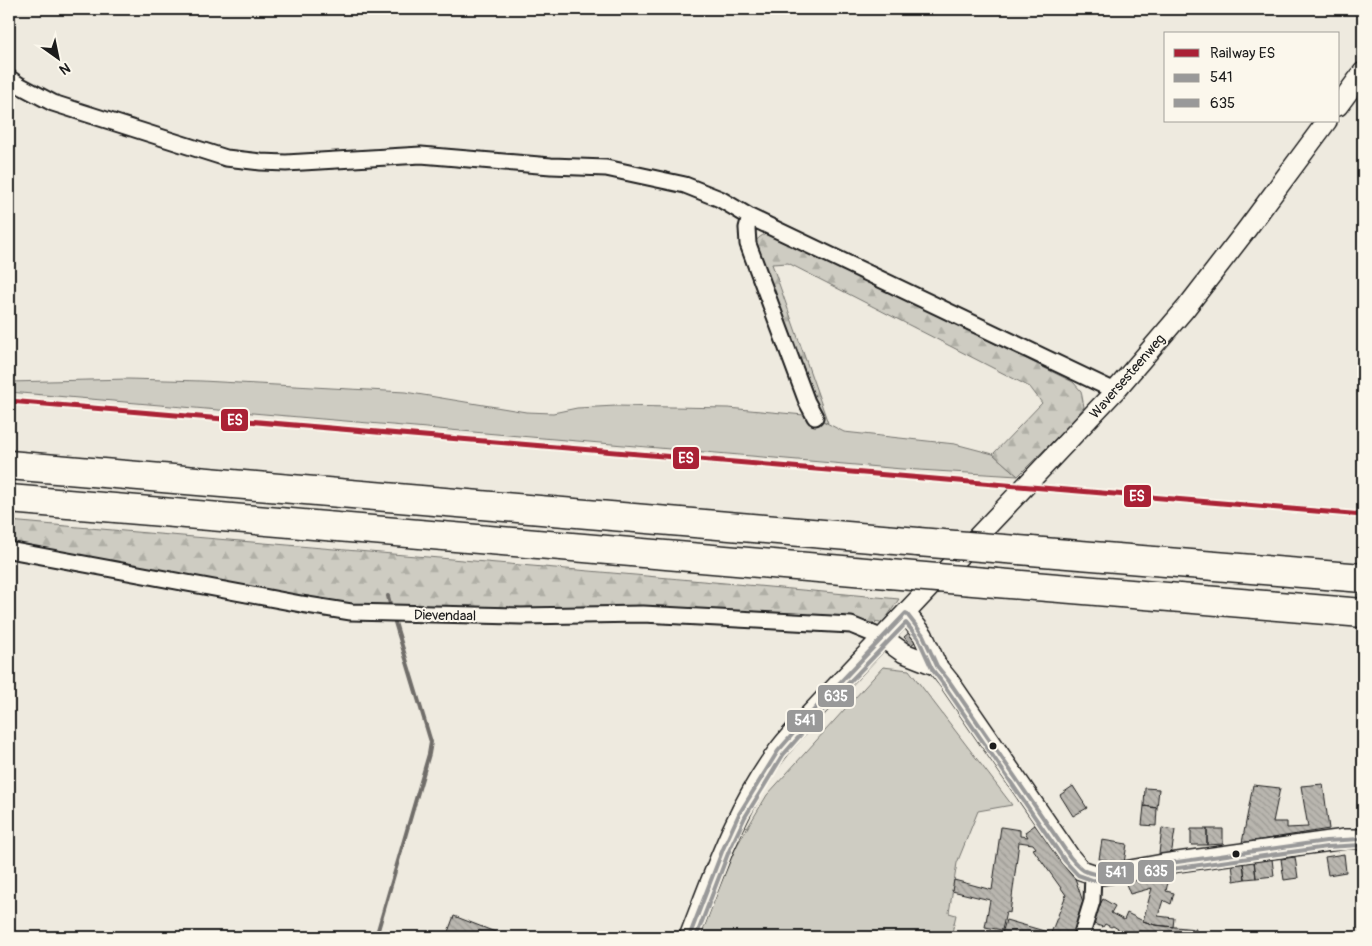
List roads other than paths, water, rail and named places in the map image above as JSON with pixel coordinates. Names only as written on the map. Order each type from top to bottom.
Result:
[{"type":"highway","points":[[9,465],[1031,552],[1363,578]]},
{"type":"highway","points":[[9,500],[1363,613]]},
{"type":"street","points":[[1340,103],[1363,72]]},
{"type":"street","points":[[9,78],[53,103],[226,158],[286,163],[421,155],[551,166],[606,168],[685,185],[720,199],[750,217],[1115,391]]},
{"type":"street","name":"Waversesteenweg","points":[[689,937],[723,848],[739,814],[778,750],[1115,391],[1192,300],[1326,122]]},
{"type":"street","points":[[750,217],[747,228],[748,244],[807,402],[815,418]]},
{"type":"street","name":"Dievendaal","points":[[9,550],[351,612],[521,616],[643,614],[851,624],[883,638]]},
{"type":"street","points":[[906,613],[923,635],[937,666],[1081,870],[1103,875],[1163,864],[1362,837]]},
{"type":"street","points":[[883,638],[904,653],[937,666]]},
{"type":"street","points":[[1081,937],[1092,901],[1093,874]]},
{"type":"waterway","points":[[388,596],[391,608]]},
{"type":"waterway","points":[[376,937],[431,742],[394,619]]},
{"type":"rail line","name":"ES","points":[[9,401],[1363,515]]}]
